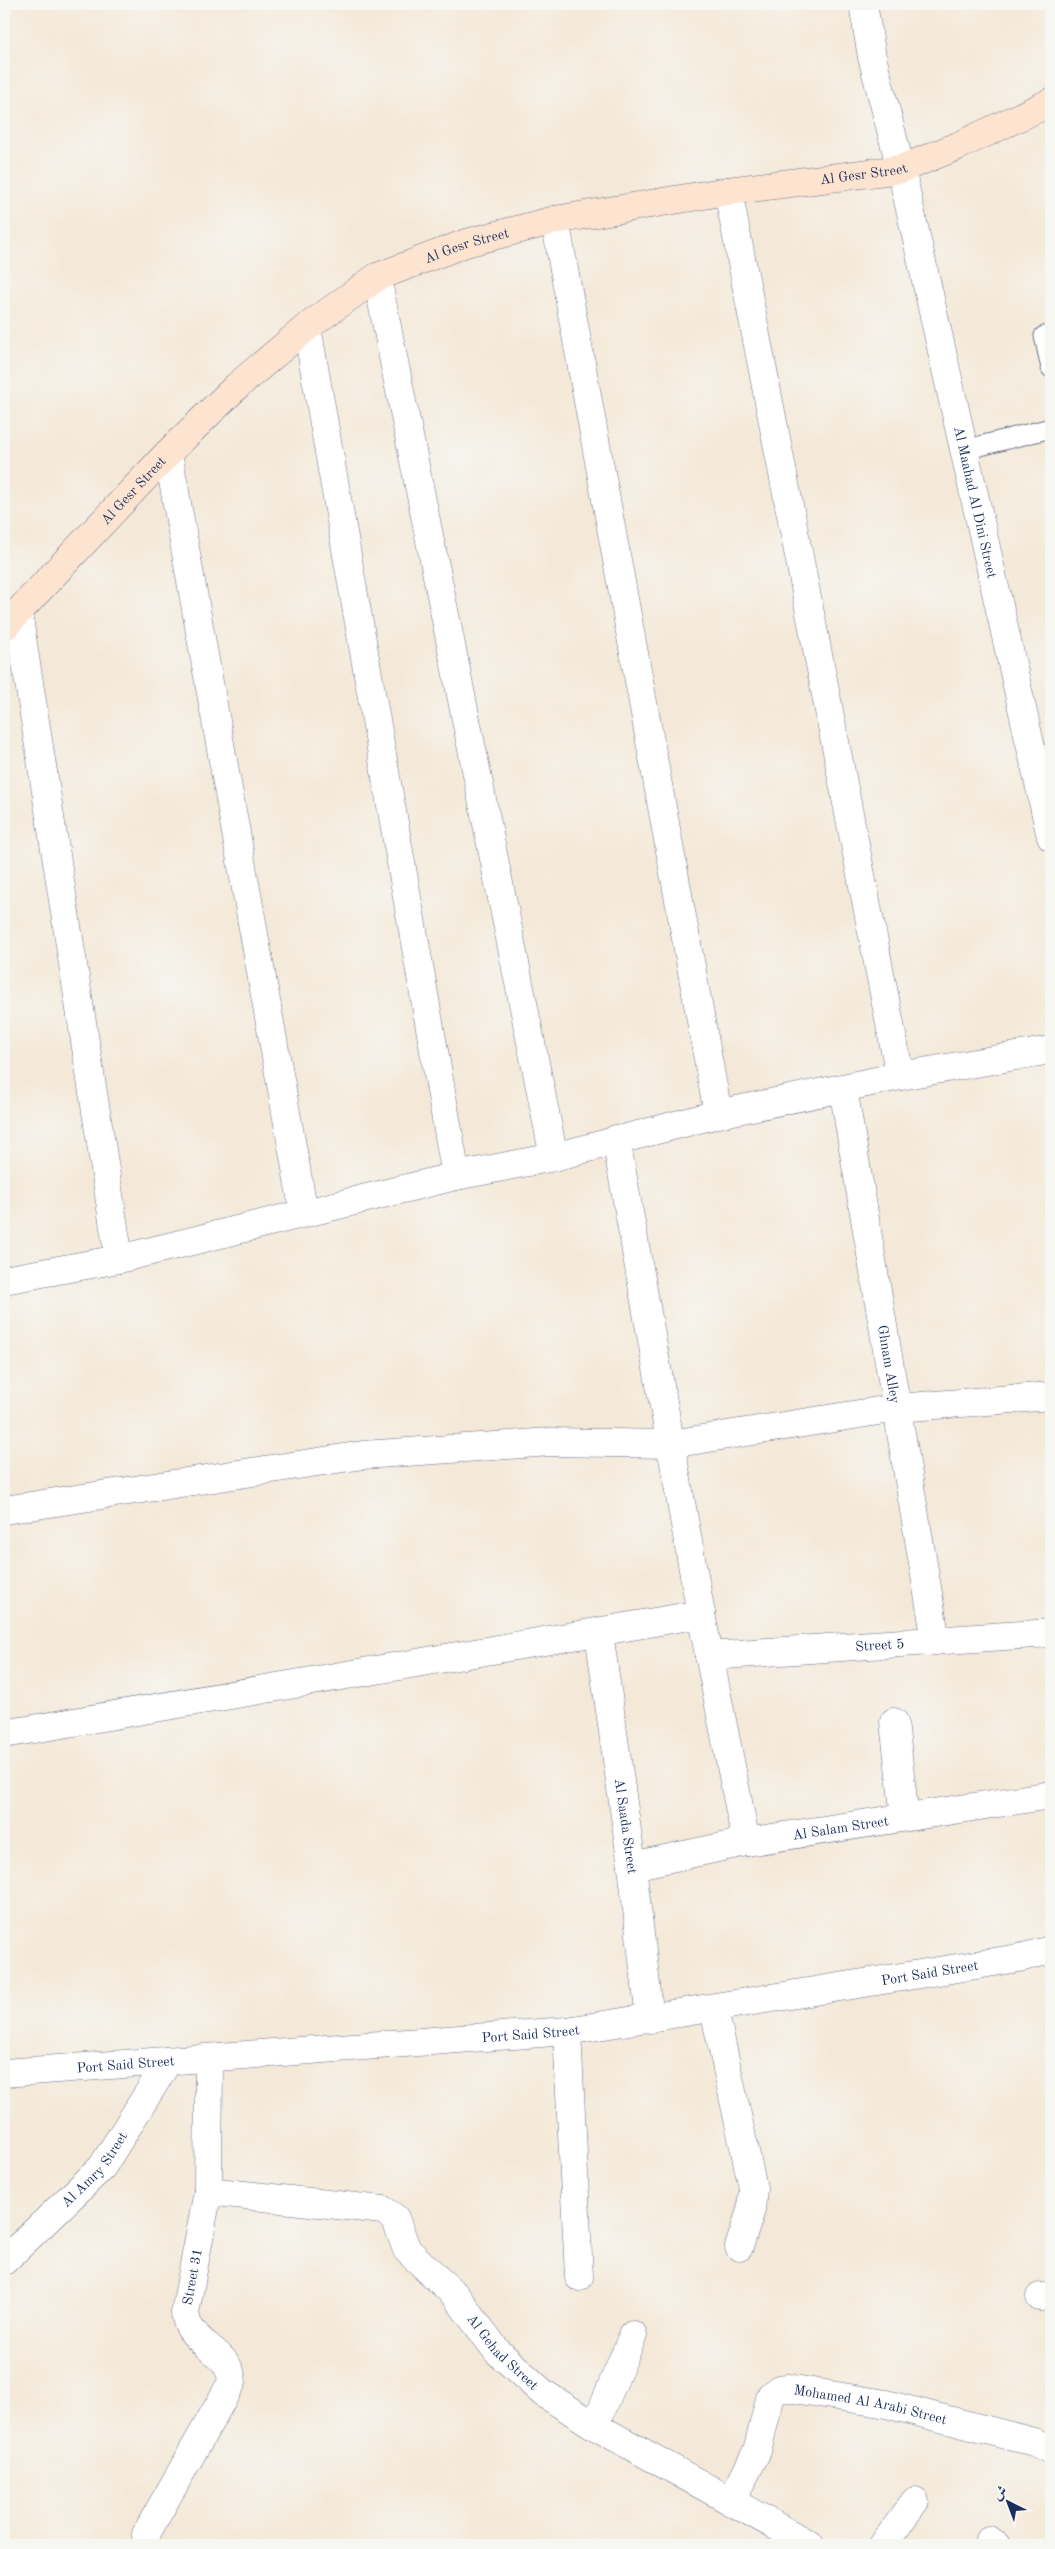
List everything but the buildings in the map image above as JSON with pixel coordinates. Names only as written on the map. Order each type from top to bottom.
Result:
[{"type":"street","name":"Al Maahad Al Dini Street","points":[[862,4],[872,57],[901,169],[1051,837]]},
{"type":"street","name":"Al Gesr Street","points":[[11,620],[168,453],[237,386],[307,327],[377,277],[466,243],[555,220],[728,191],[901,169],[985,134],[1051,102]]},
{"type":"street","points":[[728,191],[900,1076]]},
{"type":"street","points":[[555,220],[718,1114]]},
{"type":"street","points":[[377,277],[554,1157]]},
{"type":"street","points":[[307,327],[456,1176]]},
{"type":"street","points":[[168,453],[304,1213]]},
{"type":"street","points":[[11,620],[119,1259]]},
{"type":"street","points":[[4,1280],[119,1259],[456,1176],[554,1157],[718,1114],[900,1076],[1051,1050]]},
{"type":"street","name":"Ghnam Alley","points":[[843,1088],[936,1640]]},
{"type":"street","points":[[616,1140],[700,1614],[746,1842]]},
{"type":"street","points":[[4,1510],[363,1455],[551,1442],[671,1444],[897,1408],[1051,1396]]},
{"type":"street","points":[[4,1734],[599,1633],[700,1614]]},
{"type":"street","name":"Al Saada Street","points":[[599,1633],[632,1866],[650,2019]]},
{"type":"street","name":"Street 5","points":[[709,1656],[1051,1633]]},
{"type":"street","points":[[894,1722],[906,1817]]},
{"type":"street","name":"Al Salam Street","points":[[632,1866],[746,1842],[1051,1795]]},
{"type":"street","name":"Port Said Street","points":[[4,2074],[209,2060],[567,2031],[714,2009],[1019,1958],[1051,1950]]},
{"type":"street","points":[[1019,1958],[1051,1968]]},
{"type":"street","points":[[714,2009],[753,2188],[751,2210],[739,2247]]},
{"type":"street","points":[[567,2031],[579,2277]]},
{"type":"street","name":"Street 31","points":[[147,2545],[146,2534],[232,2382],[231,2371],[226,2362],[189,2328],[185,2313],[208,2191],[209,2060]]},
{"type":"street","name":"Al Amry Street","points":[[4,2261],[102,2167],[167,2063]]},
{"type":"street","name":"Al Gehad Street","points":[[208,2191],[383,2210],[389,2213],[399,2225],[406,2250],[455,2295],[497,2351],[513,2368],[542,2393],[595,2426],[810,2545]]},
{"type":"street","points":[[595,2426],[633,2335]]},
{"type":"street","name":"Mohamed Al Arabi Street","points":[[731,2502],[757,2451],[771,2396],[779,2389],[788,2388],[886,2404],[1034,2442],[1051,2450]]},
{"type":"street","points":[[883,2545],[915,2501]]},
{"type":"lane","points":[[1044,336],[1051,368]]},
{"type":"lane","points":[[964,450],[1051,428]]}]
